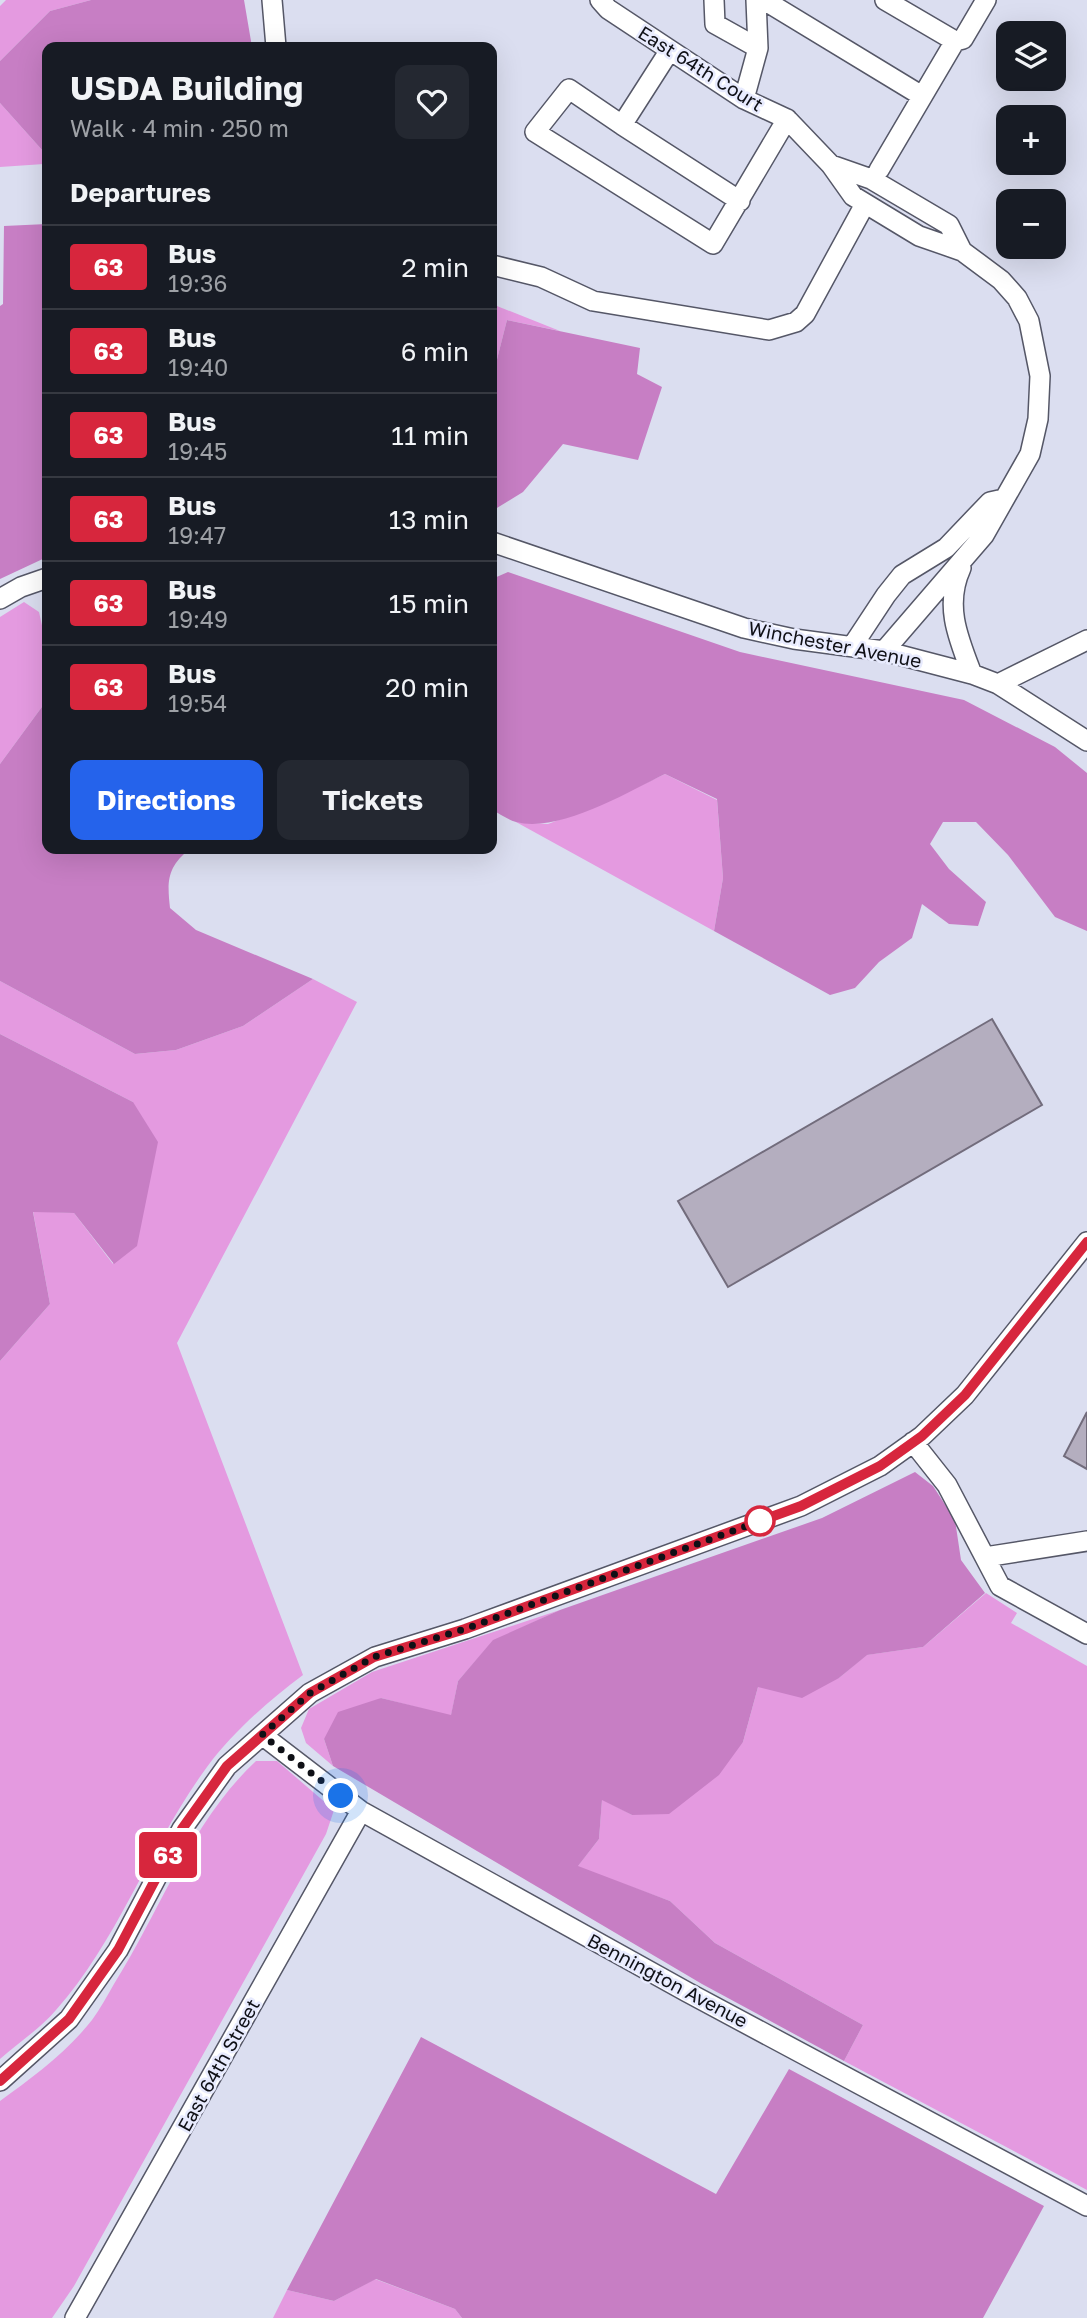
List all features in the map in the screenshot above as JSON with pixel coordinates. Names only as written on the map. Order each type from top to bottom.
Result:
[{"type":"street","points":[[272,0],[276,42]]},
{"type":"street","name":"East 64th Court","points":[[600,0],[608,9],[744,99],[787,118],[831,165],[853,196],[919,236],[962,251],[1001,280],[1017,298],[1029,321],[1040,376],[1038,419],[1030,454],[984,535],[884,651]]},
{"type":"street","points":[[714,0],[715,24],[758,48]]},
{"type":"street","points":[[744,99],[758,48],[756,0]]},
{"type":"street","points":[[764,0],[922,96]]},
{"type":"street","points":[[885,0],[955,41],[963,39],[986,0]]},
{"type":"street","points":[[878,170],[955,41]]},
{"type":"street","points":[[622,125],[670,50]]},
{"type":"street","points":[[740,201],[569,89],[535,132],[713,244],[740,201],[787,118]]},
{"type":"street","points":[[831,165],[878,170],[943,206],[949,225]]},
{"type":"street","name":"East 64th Court","points":[[831,165],[871,179],[949,225],[962,251]]},
{"type":"street","points":[[497,266],[541,277],[593,301],[769,330],[796,322],[805,314],[865,204]]},
{"type":"street","points":[[853,645],[886,594],[902,575],[946,548],[990,502],[1003,499]]},
{"type":"street","name":"Winchester Avenue","points":[[497,544],[744,628],[794,639],[884,651],[972,674],[998,684],[1087,741]]},
{"type":"street","points":[[972,549],[956,581],[953,617],[972,674]]},
{"type":"street","points":[[0,599],[21,587],[42,580]]},
{"type":"street","points":[[998,684],[1087,640]]},
{"type":"street","points":[[0,2081],[69,2019],[118,1950],[182,1829],[227,1766],[310,1693],[374,1657],[465,1629],[801,1506],[880,1466],[913,1442],[965,1395],[1087,1242]]},
{"type":"street","points":[[913,1442],[947,1485],[1000,1586],[1087,1634]]},
{"type":"street","points":[[985,1557],[1087,1541]]},
{"type":"street","name":"Bennington Avenue","points":[[262,1735],[361,1811],[687,1992],[1087,2206]]},
{"type":"street","name":"East 64th Street","points":[[75,2318],[361,1811]]},
{"type":"shaded area","points":[[6,0],[91,0],[50,11],[0,61],[0,6]]},
{"type":"shaded area","points":[[91,0],[244,0],[251,42],[42,42],[42,150],[0,103],[0,61],[50,11]]},
{"type":"shaded area","points":[[0,103],[42,150],[42,164],[0,167]]},
{"type":"shaded area","points":[[42,224],[42,559],[0,579],[0,306],[3,304],[4,226]]},
{"type":"shaded area","points":[[497,306],[560,331],[507,320],[497,359]]},
{"type":"shaded area","points":[[507,320],[640,348],[637,374],[662,387],[638,460],[563,444],[523,492],[497,508],[497,359]]},
{"type":"shaded area","points":[[508,572],[740,652],[964,700],[1055,747],[1087,773],[1087,931],[1055,917],[1008,855],[976,822],[943,822],[930,844],[949,869],[986,902],[978,926],[949,924],[922,904],[912,938],[879,962],[855,988],[830,995],[714,931],[723,878],[717,799],[665,774],[592,809],[552,822],[516,822],[497,813],[497,577]]},
{"type":"shaded area","points":[[24,602],[39,612],[42,626],[42,707],[0,764],[0,617]]},
{"type":"shaded area","points":[[42,707],[42,854],[184,854],[170,875],[170,908],[196,930],[313,979],[243,1026],[176,1050],[135,1054],[0,981],[0,764]]},
{"type":"shaded area","points":[[665,774],[717,800],[723,878],[714,931],[516,822],[548,824],[606,802]]},
{"type":"shaded area","points":[[313,979],[357,1002],[177,1343],[303,1675],[277,1695],[217,1754],[168,1827],[117,1922],[79,1982],[50,2017],[0,2059],[0,1361],[50,1304],[33,1211],[74,1213],[113,1264],[133,1102],[0,1034],[0,981],[135,1054],[176,1050],[243,1026]]},
{"type":"shaded area","points":[[0,1034],[133,1102],[158,1142],[137,1246],[114,1264],[74,1213],[33,1212],[50,1304],[0,1361]]},
{"type":"shaded area","points":[[915,1472],[933,1486],[955,1520],[961,1560],[985,1593],[923,1647],[867,1655],[839,1678],[802,1698],[758,1687],[743,1742],[719,1775],[669,1814],[632,1815],[602,1800],[599,1839],[578,1866],[670,1901],[715,1943],[863,2025],[844,2061],[702,1984],[333,1766],[324,1739],[338,1712],[381,1698],[451,1715],[458,1681],[493,1640],[560,1610],[822,1518]]},
{"type":"shaded area","points":[[986,1593],[1017,1613],[1011,1623],[1087,1666],[1087,2190],[844,2061],[863,2025],[715,1943],[670,1901],[577,1867],[599,1839],[602,1799],[632,1815],[743,1742],[758,1687],[839,1678],[866,1655],[923,1647]]},
{"type":"shaded area","points":[[560,1610],[493,1641],[458,1681],[451,1716],[381,1698],[324,1739],[333,1766],[306,1743],[301,1728],[309,1709],[372,1672]]},
{"type":"shaded area","points":[[256,1761],[277,1761],[334,1810],[326,1834],[74,2286],[52,2318],[0,2318],[0,2101],[60,2054],[92,2020],[195,1839],[233,1785]]},
{"type":"shaded area","points":[[421,2037],[716,2194],[789,2069],[1044,2206],[983,2318],[462,2318],[455,2309],[376,2279],[334,2301],[287,2290]]},
{"type":"shaded area","points":[[375,2279],[455,2309],[462,2318],[273,2318],[287,2290],[334,2301]]},
{"type":"building","points":[[992,1019],[1042,1105],[728,1287],[678,1201]]},
{"type":"building","points":[[1087,1412],[1087,1469],[1064,1456]]},
{"type":"bus line","name":"63","points":[[0,2081],[69,2019],[118,1950],[182,1829],[227,1766],[310,1693],[374,1657],[465,1629],[801,1506],[880,1466],[922,1436],[965,1395],[1087,1242]]},
{"type":"route","points":[[341,1796],[262,1735],[310,1693],[374,1657],[465,1629],[760,1521]]}]
